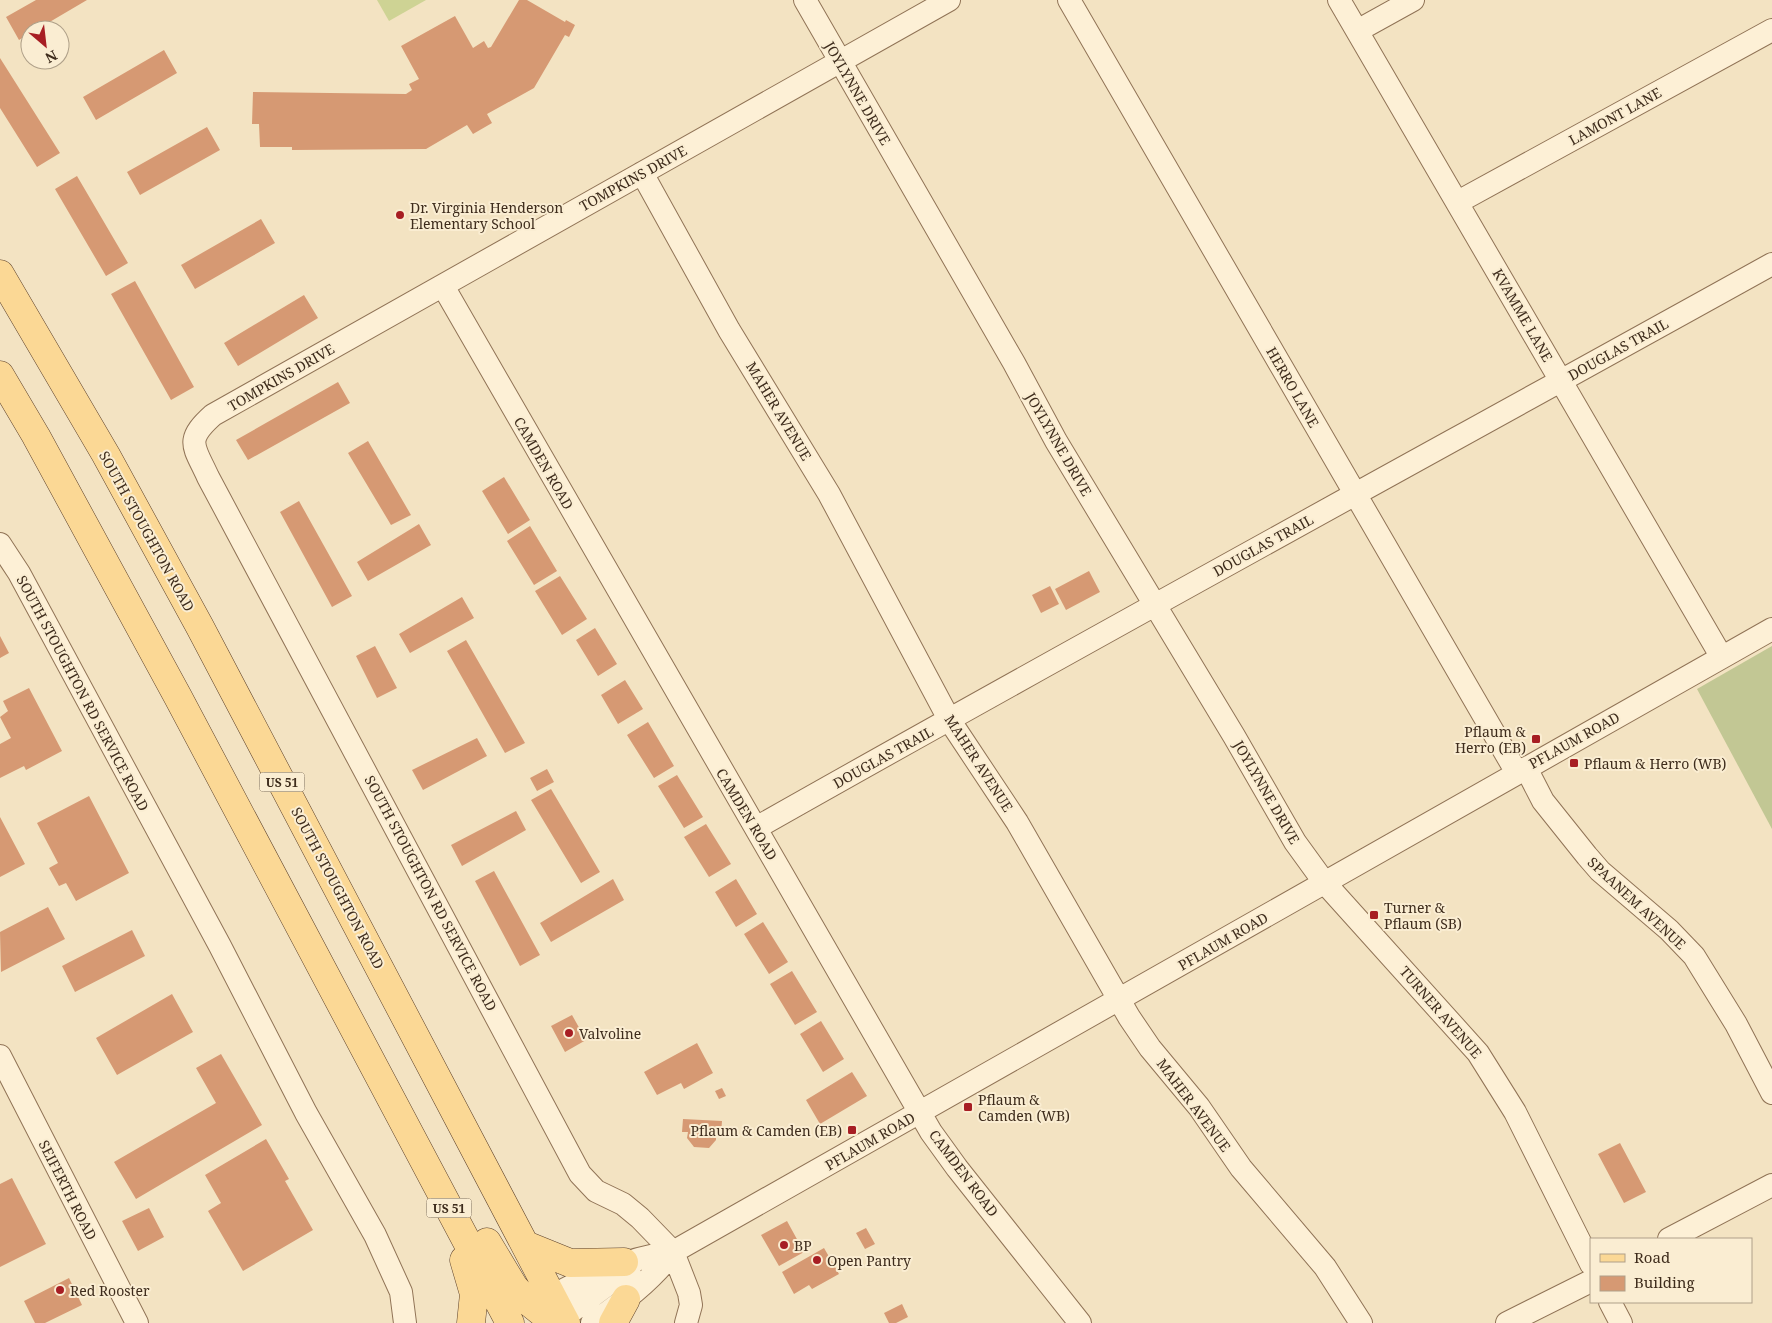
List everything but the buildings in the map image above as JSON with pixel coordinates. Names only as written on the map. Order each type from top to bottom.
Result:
[{"type":"main road","name":"SOUTH STOUGHTON ROAD","points":[[0,274],[102,448],[168,569],[528,1246],[536,1318]]},
{"type":"main road","name":"US 51","points":[[0,375],[41,445],[178,697],[465,1238],[536,1318]]},
{"type":"main road","points":[[390,1096],[476,1222],[514,1287],[536,1318]]},
{"type":"main road","points":[[465,1238],[464,1259],[474,1299],[471,1323]]},
{"type":"main road","points":[[528,1246],[570,1264],[624,1262]]},
{"type":"main road","points":[[613,1323],[626,1299]]},
{"type":"street","name":"JOYLYNNE DRIVE","points":[[805,0],[1014,363],[1056,441],[1155,604],[1295,842],[1324,882]]},
{"type":"street","name":"TOMPKINS DRIVE","points":[[194,437],[198,428],[213,415],[949,0]]},
{"type":"street","name":"HERRO LANE","points":[[1069,0],[1354,493],[1521,770]]},
{"type":"street","name":"KVAMME LANE","points":[[1339,0],[1721,656]]},
{"type":"street","points":[[1357,31],[1413,0]]},
{"type":"street","name":"LAMONT LANE","points":[[1458,202],[1772,30]]},
{"type":"street","name":"MAHER AVENUE","points":[[642,174],[729,330],[829,494],[950,721],[1017,822],[1120,1000],[1150,1048],[1199,1108],[1241,1168],[1325,1267],[1361,1323]]},
{"type":"street","name":"DOUGLAS TRAIL","points":[[756,828],[950,721],[1155,604],[1302,525],[1354,493],[1772,264]]},
{"type":"street","name":"CAMDEN ROAD","points":[[443,286],[920,1113],[957,1168],[1080,1323]]},
{"type":"street","name":"SOUTH STOUGHTON RD SERVICE ROAD","points":[[194,437],[195,448],[208,477],[580,1174],[596,1190],[623,1204],[640,1218],[672,1252],[689,1293],[691,1305],[686,1323]]},
{"type":"street","name":"SOUTH STOUGHTON RD SERVICE ROAD","points":[[0,544],[19,573],[220,946],[306,1113],[375,1235],[401,1292],[406,1323]]},
{"type":"street","name":"PFLAUM ROAD","points":[[536,1318],[592,1275],[624,1262],[672,1252],[1120,1000],[1721,656],[1772,629]]},
{"type":"street","name":"SPAANEM AVENUE","points":[[1521,770],[1586,856],[1600,871],[1669,930],[1694,956],[1736,1024],[1772,1093]]},
{"type":"street","name":"TURNER AVENUE","points":[[1324,882],[1478,1053],[1515,1112],[1590,1262]]},
{"type":"street","name":"SEIFERTH ROAD","points":[[0,1056],[137,1323]]},
{"type":"street","points":[[1671,1238],[1772,1185]]},
{"type":"street","points":[[536,1318],[629,1269],[672,1252]]},
{"type":"street","name":"PFLAUM ROAD","points":[[592,1323],[626,1299],[659,1271],[672,1252]]},
{"type":"street","points":[[1507,1323],[1590,1282]]},
{"type":"street","points":[[1611,1303],[1621,1323]]},
{"type":"green space","points":[[377,0],[426,0],[389,21]]},
{"type":"green space","points":[[1772,646],[1772,829],[1697,689]]},
{"type":"place","name":"Dr. Virginia Henderson Elementary School","points":[[400,215]]},
{"type":"place","name":"Pflaum & Herro (EB)","points":[[1536,739]]},
{"type":"place","name":"Pflaum & Herro (WB)","points":[[1574,763]]},
{"type":"place","name":"Turner & Pflaum (SB)","points":[[1374,915]]},
{"type":"place","name":"Valvoline","points":[[569,1033]]},
{"type":"place","name":"Pflaum & Camden (WB)","points":[[968,1107]]},
{"type":"place","name":"Pflaum & Camden (EB)","points":[[852,1130]]},
{"type":"place","name":"BP","points":[[784,1245]]},
{"type":"place","name":"Open Pantry","points":[[817,1260]]},
{"type":"place","name":"Red Rooster","points":[[60,1290]]}]
